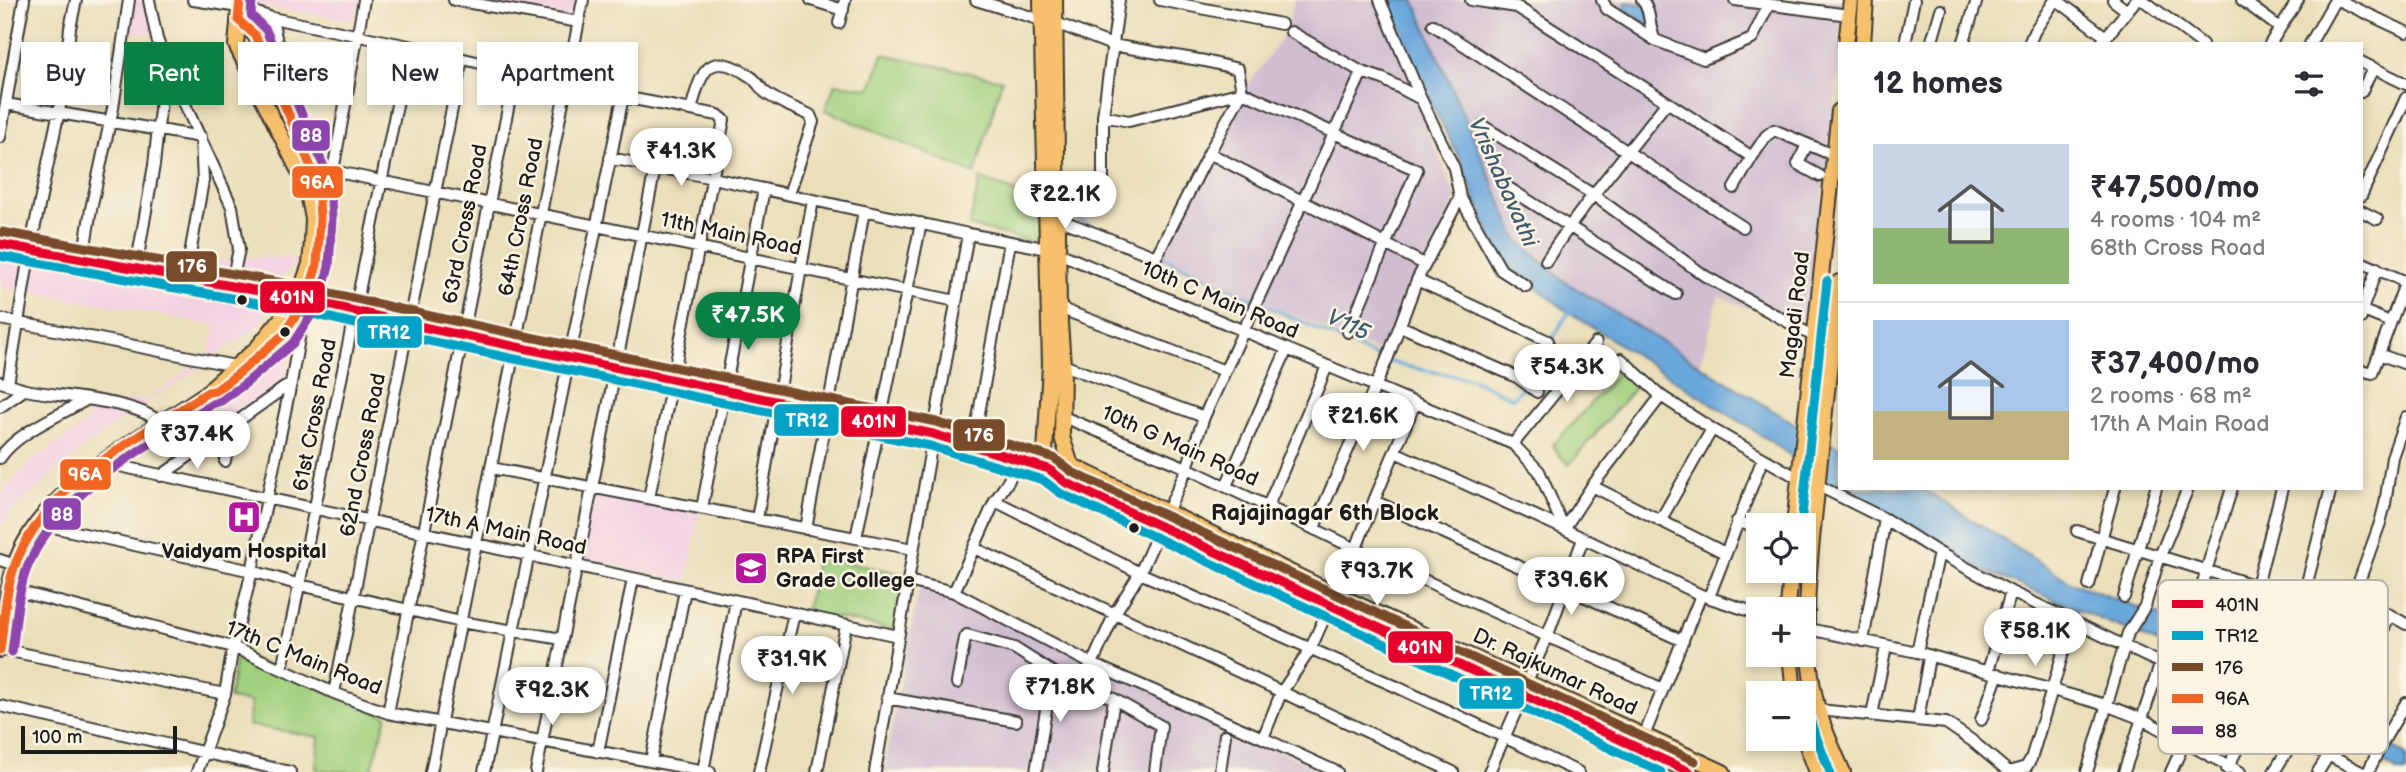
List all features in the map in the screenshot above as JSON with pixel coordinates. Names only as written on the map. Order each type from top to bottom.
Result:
[{"type":"main road","points":[[1041,0],[1049,22],[1058,219],[1054,251],[1063,365],[1061,416],[1062,437],[1069,462]]},
{"type":"main road","points":[[1049,469],[1045,453],[1054,251],[1049,22],[1055,0]]},
{"type":"main road","points":[[1863,42],[1866,0]]},
{"type":"main road","points":[[1846,42],[1850,7]]},
{"type":"main road","points":[[208,392],[223,385],[283,335],[317,265],[319,241],[318,184],[255,35],[239,9]]},
{"type":"main road","points":[[0,650],[3,613],[15,565],[35,523],[68,489],[208,392],[257,348],[302,299],[310,264],[313,219],[307,188],[236,45],[239,9]]},
{"type":"main road","name":"Magadi Road","points":[[1795,513],[1838,122]]},
{"type":"main road","name":"Magadi Road","points":[[1807,597],[1838,291]]},
{"type":"main road","name":"Dr. Rajkumar Road","points":[[1069,462],[1164,519]]},
{"type":"main road","name":"Dr. Rajkumar Road","points":[[1049,469],[1065,482],[1164,519],[1525,689],[1690,772]]},
{"type":"main road","points":[[1798,474],[1818,480]]},
{"type":"main road","name":"Magadi Road","points":[[1811,667],[1819,710],[1843,772]]},
{"type":"main road","name":"Dr. Rajkumar Road","points":[[1525,689],[1644,736],[1724,772]]},
{"type":"main road","points":[[1809,751],[1817,772]]},
{"type":"street","points":[[0,136],[24,0]]},
{"type":"street","points":[[76,0],[59,113],[4,383],[24,390],[115,404],[155,417],[161,424]]},
{"type":"street","points":[[83,259],[91,209],[111,122],[129,0]]},
{"type":"street","points":[[149,0],[158,42]]},
{"type":"street","points":[[193,0],[390,42]]},
{"type":"street","points":[[353,54],[364,0]]},
{"type":"street","points":[[454,0],[579,22]]},
{"type":"street","name":"64th Cross Road","points":[[575,42],[583,0]]},
{"type":"street","points":[[811,0],[844,5],[839,23]]},
{"type":"street","points":[[976,0],[1112,44],[1238,69],[1242,92],[1158,253],[1058,219]]},
{"type":"street","points":[[1103,206],[1103,116],[1119,0]]},
{"type":"street","points":[[1160,0],[1280,24]]},
{"type":"street","points":[[1380,0],[1421,99],[1454,168],[1460,197],[1501,270],[1526,286]]},
{"type":"street","points":[[1471,0],[1517,7],[1752,158]]},
{"type":"street","points":[[1602,0],[1607,9],[1654,40],[1704,58],[1715,56],[1752,39],[1769,4]]},
{"type":"street","points":[[1642,0],[1648,7],[1650,32],[1654,40]]},
{"type":"street","points":[[1735,0],[1850,7]]},
{"type":"street","points":[[1905,42],[1914,0]]},
{"type":"street","points":[[1963,42],[1977,0]]},
{"type":"street","points":[[2030,42],[2056,0],[2104,40],[2136,0]]},
{"type":"street","points":[[2113,0],[2127,11]]},
{"type":"street","points":[[2143,0],[2199,42]]},
{"type":"street","points":[[2242,0],[2280,28]]},
{"type":"street","points":[[2271,42],[2298,0]]},
{"type":"street","points":[[2312,41],[2337,0],[2406,32]]},
{"type":"street","points":[[1932,42],[1941,10]]},
{"type":"street","points":[[272,18],[277,42]]},
{"type":"street","points":[[1433,25],[1743,227]]},
{"type":"street","points":[[1291,32],[1363,72],[1421,99]]},
{"type":"street","points":[[691,110],[698,83],[705,71],[710,65],[719,63],[733,66],[753,78],[764,92],[810,115],[813,122],[789,194]]},
{"type":"street","points":[[2363,63],[2406,84]]},
{"type":"street","points":[[0,66],[12,68]]},
{"type":"street","points":[[2363,88],[2373,69]]},
{"type":"street","points":[[1092,664],[1115,613],[1140,573],[1187,468],[1204,417],[1363,72]]},
{"type":"street","points":[[1103,116],[1129,121],[1242,92],[1417,170],[1348,332]]},
{"type":"street","points":[[2363,191],[2406,98]]},
{"type":"street","points":[[638,100],[718,115],[724,120],[649,498]]},
{"type":"street","points":[[1546,261],[1592,194],[1667,102]]},
{"type":"street","points":[[6,104],[201,137]]},
{"type":"street","points":[[136,268],[154,165],[160,105]]},
{"type":"street","points":[[184,105],[232,207],[239,249],[231,286]]},
{"type":"street","points":[[333,171],[344,105]]},
{"type":"street","name":"61st Cross Road","points":[[282,669],[397,105]]},
{"type":"street","name":"62nd Cross Road","points":[[334,693],[453,105]]},
{"type":"street","name":"63rd Cross Road","points":[[388,713],[509,105]]},
{"type":"street","name":"64th Cross Road","points":[[431,772],[563,105]]},
{"type":"street","points":[[484,772],[621,105]]},
{"type":"street","points":[[1483,126],[1592,194],[1705,276],[1813,336]]},
{"type":"street","points":[[1734,188],[1766,136],[1774,131],[1835,156]]},
{"type":"street","points":[[186,277],[203,181],[201,137]]},
{"type":"street","points":[[1807,144],[1798,164],[1820,176]]},
{"type":"street","points":[[1209,153],[1424,264]]},
{"type":"street","name":"10th C Main Road","points":[[610,158],[713,177],[1054,251],[1513,444],[1539,471],[1564,529]]},
{"type":"street","points":[[536,772],[655,168]]},
{"type":"street","name":"11th Main Road","points":[[312,172],[322,169],[333,171],[956,301]]},
{"type":"street","points":[[1507,187],[1675,294]]},
{"type":"street","points":[[702,509],[764,189]]},
{"type":"street","points":[[1314,528],[1386,361],[1424,264],[1460,197]]},
{"type":"street","points":[[757,519],[813,200]]},
{"type":"street","points":[[806,529],[864,211]]},
{"type":"street","points":[[2363,212],[2377,219]]},
{"type":"street","points":[[856,538],[921,223]]},
{"type":"street","points":[[874,772],[968,234]]},
{"type":"street","points":[[973,446],[1010,242]]},
{"type":"street","points":[[0,244],[302,299],[463,336],[933,434],[1049,469],[1069,462]]},
{"type":"street","points":[[2363,263],[2406,281],[2381,355],[2372,373],[2363,371]]},
{"type":"street","points":[[2363,305],[2377,268]]},
{"type":"street","points":[[1417,280],[1548,341]]},
{"type":"street","points":[[197,772],[225,694],[291,383],[302,299]]},
{"type":"street","points":[[1059,309],[1225,371]]},
{"type":"street","points":[[2363,311],[2390,322]]},
{"type":"street","points":[[0,318],[235,366]]},
{"type":"street","points":[[1400,326],[1537,391]]},
{"type":"street","points":[[1513,444],[1596,343]]},
{"type":"street","points":[[1226,486],[1287,349]]},
{"type":"street","points":[[2381,355],[2406,364]]},
{"type":"street","points":[[1621,359],[1661,396],[1712,429],[1798,474]]},
{"type":"street","points":[[1063,365],[1204,417]]},
{"type":"street","points":[[1268,506],[1327,366]]},
{"type":"street","points":[[161,476],[291,383]]},
{"type":"street","points":[[0,407],[24,390]]},
{"type":"street","points":[[1564,529],[1592,486],[1661,396]]},
{"type":"street","points":[[0,458],[5,450],[40,425],[86,400]]},
{"type":"street","points":[[1263,737],[1281,693],[1310,650],[1356,549],[1415,403]]},
{"type":"street","points":[[190,405],[213,439]]},
{"type":"street","name":"10th G Main Road","points":[[1061,416],[1187,468],[1356,549],[1663,689]]},
{"type":"street","points":[[2360,580],[2380,523],[2392,457],[2406,417]]},
{"type":"street","points":[[225,461],[233,424]]},
{"type":"street","points":[[1660,521],[1712,429]]},
{"type":"street","points":[[1395,452],[1705,596],[1746,610]]},
{"type":"street","points":[[1644,736],[1683,640],[1725,553],[1763,458]]},
{"type":"street","name":"17th A Main Road","points":[[108,459],[115,465],[161,476],[898,636]]},
{"type":"street","points":[[954,593],[995,501],[1009,480],[1015,459]]},
{"type":"street","points":[[491,468],[913,549]]},
{"type":"street","points":[[1818,480],[1938,553],[2011,592],[2158,661]]},
{"type":"street","points":[[1592,486],[1725,553]]},
{"type":"street","points":[[2089,585],[2115,490]]},
{"type":"street","points":[[2123,597],[2155,490]]},
{"type":"street","points":[[2087,772],[2128,633],[2146,606],[2160,556],[2187,490]]},
{"type":"street","points":[[2204,580],[2231,490]]},
{"type":"street","points":[[2258,580],[2281,490]]},
{"type":"street","points":[[2308,580],[2331,490]]},
{"type":"street","points":[[995,501],[1140,573],[1397,687],[1578,772]]},
{"type":"street","points":[[1374,501],[1683,640]]},
{"type":"street","points":[[1863,640],[1885,519]]},
{"type":"street","points":[[1737,521],[1746,524]]},
{"type":"street","points":[[35,523],[252,571],[300,585],[461,622],[562,639]]},
{"type":"street","points":[[2077,531],[2236,580]]},
{"type":"street","points":[[1489,772],[1546,637],[1583,539]]},
{"type":"street","points":[[974,548],[1453,772]]},
{"type":"street","points":[[1917,652],[1938,553]]},
{"type":"street","points":[[0,560],[15,565]]},
{"type":"street","points":[[598,751],[634,579]]},
{"type":"street","points":[[908,581],[954,593],[1092,664],[1263,737],[1337,772]]},
{"type":"street","name":"17th C Main Road","points":[[9,589],[233,647],[334,693],[388,713],[707,771]]},
{"type":"street","points":[[651,761],[685,590]]},
{"type":"street","points":[[1981,720],[2011,592]]},
{"type":"street","points":[[707,771],[736,601]]},
{"type":"street","points":[[759,772],[793,613]]},
{"type":"street","points":[[2388,620],[2390,615],[2406,624]]},
{"type":"street","points":[[1819,710],[1946,723],[2009,772],[2025,767],[2031,759],[2073,620]]},
{"type":"street","points":[[817,772],[846,625]]},
{"type":"street","points":[[1816,630],[1917,652],[2106,705],[2158,728]]},
{"type":"street","points":[[957,683],[967,635],[1014,648],[1052,672],[1114,699],[1161,726],[1156,772]]},
{"type":"street","points":[[1872,715],[1886,646]]},
{"type":"street","points":[[0,650],[225,694]]},
{"type":"street","points":[[1918,720],[1929,657]]},
{"type":"street","points":[[2124,772],[2158,671]]},
{"type":"street","points":[[1036,772],[1052,672]]},
{"type":"street","points":[[887,698],[1016,721]]},
{"type":"street","points":[[1102,772],[1114,699]]},
{"type":"street","points":[[2388,733],[2406,703]]},
{"type":"street","points":[[0,706],[290,772]]},
{"type":"street","points":[[1220,772],[1225,735]]},
{"type":"street","points":[[2171,772],[2179,754]]},
{"type":"street","points":[[2204,754],[2228,769],[2240,772]]},
{"type":"street","points":[[2274,772],[2285,754]]},
{"type":"street","points":[[2324,754],[2361,772]]},
{"type":"street","points":[[2368,772],[2377,754]]},
{"type":"street","points":[[2318,772],[2328,756]]},
{"type":"shaded area","points":[[133,0],[155,0],[159,35],[128,31]]},
{"type":"shaded area","points":[[251,0],[359,0],[356,21],[251,4]]},
{"type":"shaded area","points":[[472,0],[579,0],[575,19]]},
{"type":"shaded area","points":[[1294,0],[1378,0],[1456,199],[1383,354],[1159,257],[1225,118],[1287,30]]},
{"type":"shaded area","points":[[1414,0],[1845,0],[1841,42],[1838,42],[1838,74],[1808,319],[1744,307],[1719,296],[1700,364],[1564,281],[1517,240]]},
{"type":"shaded area","points":[[0,229],[190,264],[263,257],[295,259],[296,265],[271,285],[0,237]]},
{"type":"shaded area","points":[[0,243],[265,307],[263,323],[90,443],[9,513],[0,531],[0,500],[27,465],[89,421],[87,410],[93,405],[150,399],[210,352],[216,325],[0,286]]},
{"type":"shaded area","points":[[288,339],[293,339],[284,384],[214,437],[198,412]]},
{"type":"shaded area","points":[[593,490],[700,513],[686,581],[578,558]]},
{"type":"shaded area","points":[[919,586],[945,593],[1325,772],[883,772]]},
{"type":"green space","points":[[883,54],[1002,80],[975,174],[825,110],[835,84],[871,88]]},
{"type":"green space","points":[[980,178],[1040,202],[1039,243],[969,226]]},
{"type":"green space","points":[[1622,369],[1639,383],[1569,465],[1553,445]]},
{"type":"green space","points":[[817,557],[906,574],[895,630],[806,612]]},
{"type":"green space","points":[[237,653],[387,716],[371,772],[330,772],[316,769],[319,737],[248,725],[251,702],[229,699]]},
{"type":"water","points":[[1387,0],[1414,0],[1517,240],[1564,281],[1795,424],[1838,446],[1838,489],[1770,441],[1564,309],[1499,258],[1459,157],[1401,45]]},
{"type":"water","points":[[1626,2],[1654,6],[1650,26],[1625,9]]},
{"type":"water","points":[[1841,490],[1925,490],[2072,583],[2158,614],[2158,643],[1981,569]]},
{"type":"water","points":[[2388,745],[2406,755],[2406,772],[2399,772],[2369,754],[2388,754]]},
{"type":"waterway","name":"V115","points":[[1079,220],[1112,235]]},
{"type":"waterway","name":"V115","points":[[1158,255],[1379,358],[1403,366],[1471,379],[1513,398],[1530,377],[1570,310]]},
{"type":"transit line","name":"96A","points":[[0,650],[7,596],[15,565],[29,536],[49,509],[97,465],[239,373],[283,335],[306,300],[317,265],[320,218],[318,184],[255,35],[238,20],[240,0]]},
{"type":"transit line","name":"88","points":[[12,652],[19,599],[27,568],[41,540],[60,516],[82,493],[107,473],[246,383],[293,343],[317,306],[329,267],[332,219],[330,181],[266,30],[251,15],[252,1]]},
{"type":"transit line","name":"176","points":[[2,232],[300,286],[936,422],[1054,458],[1072,472],[1695,761]]},
{"type":"transit line","name":"401N","points":[[0,244],[298,298],[432,329],[933,434],[1049,469],[1065,482],[1690,772]]},
{"type":"transit line","name":"TR12","points":[[0,256],[296,310],[429,341],[930,446],[1043,480],[1060,493],[1661,772]]},
{"type":"transit line","name":"TR12","points":[[1802,513],[1827,281]]},
{"type":"transit line","name":"TR12","points":[[1816,736],[1830,772]]},
{"type":"place","name":"Vaidyam Hospital","points":[[244,517]]},
{"type":"place","name":"RPA First Grade College","points":[[751,568]]},
{"type":"district","name":"Rajajinagar 6th Block","points":[[1325,513]]},
{"type":"water label","name":"Vrishabavathi","points":[[1503,182]]}]
